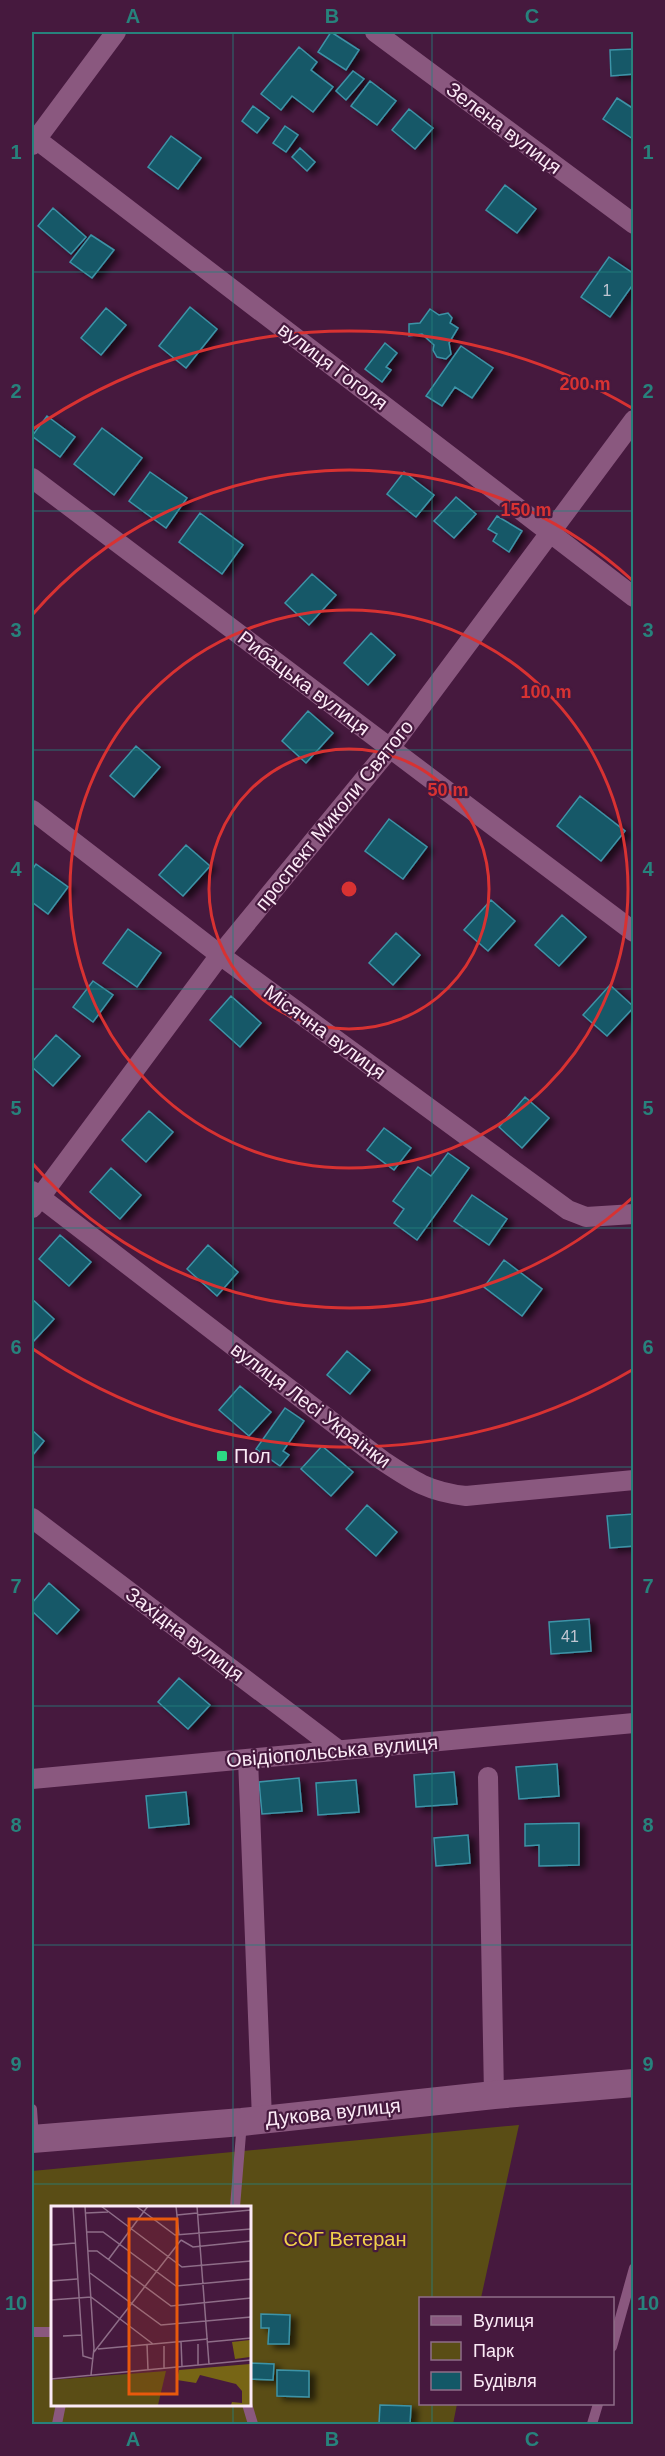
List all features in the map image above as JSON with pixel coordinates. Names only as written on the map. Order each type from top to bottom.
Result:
[{"type":"street","points":[[33,140],[116,32]]},
{"type":"street","name":"Зелена вулиця","points":[[375,32],[633,224]]},
{"type":"street","name":"вулиця Гоголя","points":[[33,140],[633,597]]},
{"type":"street","name":"проспект Миколи Святого","points":[[34,1198],[220,955],[390,748],[633,420]]},
{"type":"street","name":"Рибацька вулиця","points":[[32,478],[633,932]]},
{"type":"street","name":"Місячна вулиця","points":[[32,810],[220,955],[568,1210],[586,1217],[633,1214]]},
{"type":"street","name":"вулиця Лесі Українки","points":[[34,1198],[383,1461],[424,1487],[445,1494],[466,1496],[633,1480]]},
{"type":"street","name":"Західна вулиця","points":[[32,1518],[338,1750]]},
{"type":"street","name":"Овідіопольська вулиця","points":[[32,1779],[633,1723]]},
{"type":"street","points":[[248,1759],[252,2120]]},
{"type":"street","points":[[488,1777],[494,2095]]},
{"type":"street","name":"Дукова вулиця","points":[[33,2138],[252,2120],[633,2083]]},
{"type":"lane","points":[[32,2109],[33,2138]]},
{"type":"lane","points":[[235,2206],[252,2120]]},
{"type":"lane","points":[[614,2339],[633,2268]]},
{"type":"lane","points":[[32,2332],[51,2332]]},
{"type":"lane","points":[[57,2424],[61,2405]]},
{"type":"lane","points":[[248,2405],[253,2424]]},
{"type":"lane","points":[[592,2424],[597,2405]]},
{"type":"green space","name":"СОГ Ветеран","points":[[519,2125],[481,2297],[419,2297],[419,2405],[457,2405],[453,2424],[32,2424],[32,2171]]},
{"type":"building","points":[[331,32],[359,50],[346,70],[318,52]]},
{"type":"building","points":[[299,47],[317,62],[311,70],[333,87],[313,112],[292,96],[281,110],[261,94]]},
{"type":"building","points":[[634,49],[634,74],[611,76],[610,50]]},
{"type":"building","points":[[353,71],[364,79],[346,100],[336,91]]},
{"type":"building","points":[[370,81],[396,101],[377,125],[351,106]]},
{"type":"building","points":[[617,98],[634,109],[633,139],[603,119]]},
{"type":"building","points":[[253,106],[269,118],[257,133],[242,121]]},
{"type":"building","points":[[409,109],[433,128],[415,149],[392,130]]},
{"type":"building","points":[[285,126],[298,135],[286,152],[273,143]]},
{"type":"building","points":[[171,136],[201,158],[178,189],[148,167]]},
{"type":"building","points":[[300,148],[315,162],[307,171],[292,157]]},
{"type":"building","points":[[505,185],[536,209],[517,233],[486,210]]},
{"type":"building","points":[[53,208],[86,237],[71,254],[38,226]]},
{"type":"building","points":[[91,235],[114,250],[92,278],[70,262]]},
{"type":"building","points":[[609,257],[634,274],[634,283],[610,317],[581,297]]},
{"type":"building","points":[[190,307],[217,329],[186,368],[159,346]]},
{"type":"building","points":[[106,308],[126,325],[101,355],[81,338]]},
{"type":"building","points":[[430,309],[439,315],[448,313],[452,318],[450,323],[458,328],[449,343],[451,354],[446,359],[437,357],[433,350],[434,345],[422,334],[409,336],[409,324],[420,323]]},
{"type":"building","points":[[385,343],[397,353],[386,367],[391,370],[382,382],[365,369]]},
{"type":"building","points":[[461,346],[493,368],[472,398],[455,387],[442,406],[426,396]]},
{"type":"building","points":[[47,416],[75,437],[60,457],[32,436]]},
{"type":"building","points":[[102,428],[142,458],[114,495],[74,464]]},
{"type":"building","points":[[150,472],[187,498],[166,528],[129,501]]},
{"type":"building","points":[[404,472],[434,495],[416,517],[387,494]]},
{"type":"building","points":[[456,497],[476,514],[454,538],[434,521]]},
{"type":"building","points":[[200,513],[243,545],[222,574],[179,542]]},
{"type":"building","points":[[497,516],[522,531],[509,552],[493,541],[497,534],[488,529]]},
{"type":"building","points":[[312,574],[336,595],[309,625],[285,603]]},
{"type":"building","points":[[371,633],[395,655],[368,685],[344,663]]},
{"type":"building","points":[[308,711],[333,733],[306,763],[282,741]]},
{"type":"building","points":[[136,746],[160,767],[134,797],[110,776]]},
{"type":"building","points":[[580,796],[625,831],[601,861],[557,826]]},
{"type":"building","points":[[389,819],[427,847],[403,879],[365,851]]},
{"type":"building","points":[[186,845],[210,866],[183,896],[159,875]]},
{"type":"building","points":[[36,864],[68,887],[48,914],[32,902],[32,870]]},
{"type":"building","points":[[491,900],[515,921],[488,951],[464,930]]},
{"type":"building","points":[[562,915],[586,937],[559,966],[535,945]]},
{"type":"building","points":[[128,929],[161,953],[137,987],[103,963]]},
{"type":"building","points":[[396,933],[420,955],[393,985],[369,963]]},
{"type":"building","points":[[93,981],[113,995],[93,1022],[73,1007]]},
{"type":"building","points":[[610,985],[634,1007],[607,1036],[583,1015]]},
{"type":"building","points":[[231,996],[261,1023],[240,1047],[210,1020]]},
{"type":"building","points":[[56,1035],[80,1056],[53,1086],[32,1067],[32,1062]]},
{"type":"building","points":[[525,1097],[549,1118],[522,1148],[499,1127]]},
{"type":"building","points":[[149,1111],[173,1132],[146,1162],[122,1140]]},
{"type":"building","points":[[384,1128],[411,1148],[394,1170],[367,1150]]},
{"type":"building","points":[[448,1153],[469,1168],[417,1240],[394,1223],[404,1209],[393,1201],[418,1167],[431,1176]]},
{"type":"building","points":[[111,1168],[141,1195],[120,1219],[90,1192]]},
{"type":"building","points":[[472,1195],[507,1219],[489,1245],[454,1221]]},
{"type":"building","points":[[60,1235],[91,1262],[69,1286],[39,1259]]},
{"type":"building","points":[[208,1245],[238,1272],[217,1296],[187,1269]]},
{"type":"building","points":[[504,1260],[542,1289],[522,1316],[484,1287]]},
{"type":"building","points":[[32,1299],[54,1319],[32,1343]]},
{"type":"building","points":[[347,1351],[370,1370],[350,1394],[327,1375]]},
{"type":"building","points":[[240,1386],[271,1412],[249,1436],[219,1410]]},
{"type":"building","points":[[285,1408],[304,1421],[283,1451],[289,1455],[280,1466],[256,1449]]},
{"type":"building","points":[[32,1430],[44,1441],[32,1456]]},
{"type":"building","points":[[322,1446],[353,1472],[331,1496],[301,1469]]},
{"type":"building","points":[[367,1505],[397,1532],[376,1556],[346,1529]]},
{"type":"building","points":[[634,1514],[634,1546],[610,1548],[607,1516]]},
{"type":"building","points":[[49,1583],[79,1610],[57,1634],[32,1611],[32,1603]]},
{"type":"building","points":[[589,1619],[591,1651],[551,1654],[549,1622]]},
{"type":"building","points":[[179,1678],[210,1705],[188,1729],[158,1702]]},
{"type":"building","points":[[557,1764],[559,1796],[519,1799],[516,1767]]},
{"type":"building","points":[[454,1772],[457,1804],[416,1807],[414,1775]]},
{"type":"building","points":[[299,1778],[302,1811],[262,1814],[259,1782]]},
{"type":"building","points":[[356,1780],[359,1812],[318,1815],[316,1783]]},
{"type":"building","points":[[186,1792],[189,1824],[149,1828],[146,1796]]},
{"type":"building","points":[[579,1823],[579,1865],[539,1866],[539,1845],[525,1846],[525,1824]]},
{"type":"building","points":[[468,1835],[470,1863],[436,1866],[434,1838]]},
{"type":"building","points":[[261,2314],[290,2315],[289,2344],[268,2344],[269,2328],[261,2328]]},
{"type":"building","points":[[250,2363],[274,2364],[273,2380],[250,2379]]},
{"type":"building","points":[[277,2370],[309,2371],[309,2397],[277,2396]]},
{"type":"building","points":[[380,2405],[411,2406],[410,2424],[379,2424]]},
{"type":"place","name":"Пол","points":[[222,1456]]}]
